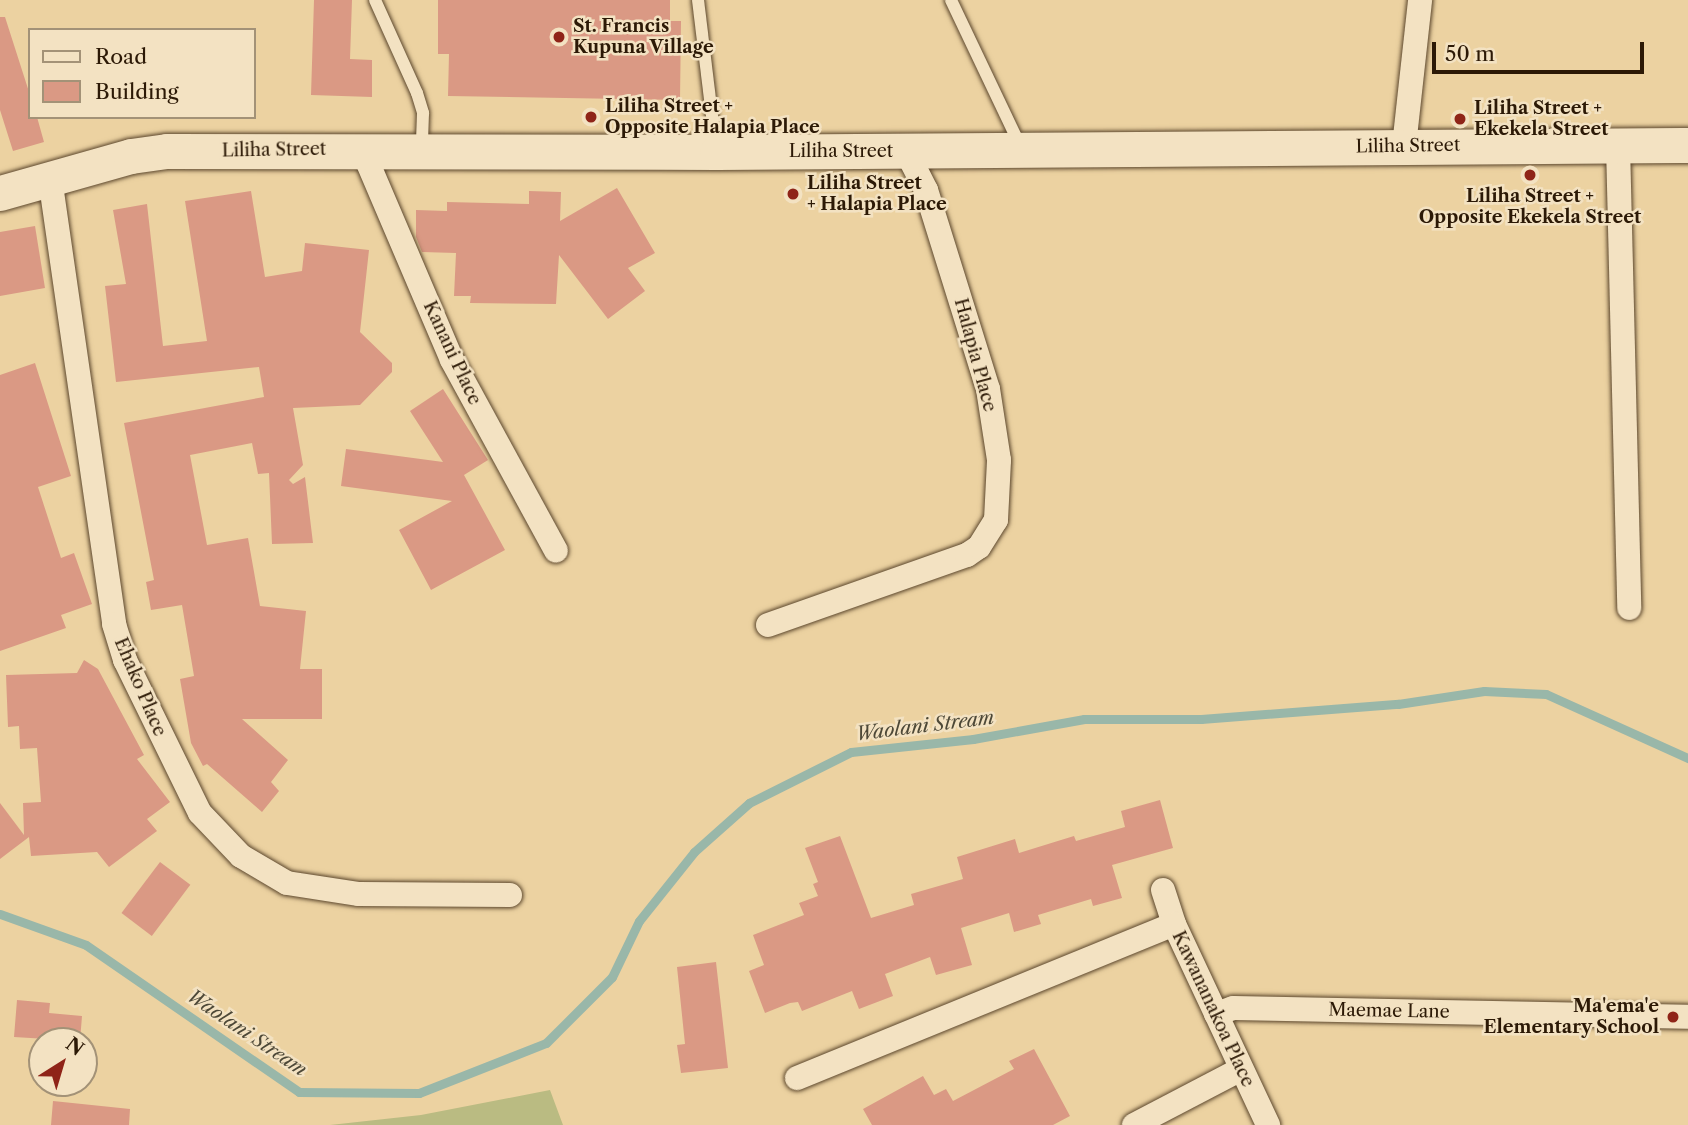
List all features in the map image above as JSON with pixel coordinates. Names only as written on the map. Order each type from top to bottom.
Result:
[{"type":"street","points":[[1404,146],[1420,0]]},
{"type":"street","points":[[1618,145],[1629,608]]},
{"type":"street","name":"Liliha Street","points":[[0,193],[131,156],[167,151],[422,149],[717,152],[1688,145]]},
{"type":"street","name":"Kanani Place","points":[[362,149],[452,360],[556,551]]},
{"type":"street","name":"Halapia Place","points":[[768,625],[967,555],[979,547],[996,520],[999,460],[988,389],[926,190],[906,151]]},
{"type":"street","name":"Ehako Place","points":[[50,178],[114,624],[125,660],[201,813],[241,856],[287,883],[359,894],[510,895]]},
{"type":"street","name":"Kawananakoa Place","points":[[1163,890],[1174,924],[1239,1070],[1268,1125]]},
{"type":"street","points":[[797,1078],[1174,924]]},
{"type":"street","name":"Maemae Lane","points":[[1216,1014],[1233,1009],[1688,1017]]},
{"type":"street","points":[[1133,1125],[1239,1070]]},
{"type":"lane","points":[[375,0],[417,93],[423,113],[422,149]]},
{"type":"lane","points":[[698,0],[717,152]]},
{"type":"lane","points":[[951,0],[1022,149]]},
{"type":"green space","points":[[550,1090],[563,1125],[330,1125],[421,1115]]},
{"type":"building","points":[[314,0],[352,0],[350,59],[372,60],[372,97],[311,95]]},
{"type":"building","name":"St. Francis Kupuna Village","points":[[438,0],[670,0],[670,21],[681,21],[680,100],[448,96],[449,54],[438,54]]},
{"type":"building","points":[[0,17],[5,17],[28,89],[28,119],[38,119],[44,142],[13,151],[0,110]]},
{"type":"building","points":[[617,188],[655,253],[628,268],[645,291],[608,319],[559,255],[556,304],[470,303],[471,296],[454,296],[456,253],[422,252],[416,237],[416,210],[447,211],[447,202],[529,204],[529,191],[561,192],[560,221]]},
{"type":"building","points":[[251,191],[265,277],[302,271],[305,243],[369,250],[360,332],[392,363],[392,372],[360,405],[293,408],[303,465],[289,480],[293,484],[305,477],[313,543],[272,544],[269,473],[258,474],[252,443],[190,455],[207,545],[248,538],[260,606],[306,611],[300,669],[322,669],[322,719],[242,719],[288,760],[271,782],[279,791],[262,812],[207,764],[203,766],[191,743],[180,679],[194,676],[182,605],[151,610],[146,582],[154,580],[124,423],[264,397],[259,367],[116,382],[105,286],[126,284],[113,210],[147,204],[163,346],[207,341],[185,201]]},
{"type":"building","points":[[35,226],[45,288],[0,296],[0,232]]},
{"type":"building","points":[[35,363],[71,476],[38,487],[61,558],[74,553],[92,604],[61,615],[66,628],[0,651],[0,375]]},
{"type":"building","points":[[443,389],[488,460],[464,475],[505,550],[431,590],[399,530],[452,501],[341,486],[346,449],[443,462],[410,411]]},
{"type":"building","points":[[84,660],[98,669],[144,755],[137,759],[170,802],[147,819],[157,831],[109,867],[97,852],[31,856],[29,837],[0,859],[0,803],[24,835],[23,803],[41,802],[37,748],[20,749],[19,726],[8,727],[6,675],[77,673]]},
{"type":"building","points":[[1160,800],[1173,848],[1112,865],[1122,898],[1093,906],[1091,899],[1038,915],[1041,924],[1014,932],[1009,913],[961,928],[972,965],[936,975],[930,957],[885,974],[893,996],[859,1009],[852,991],[802,1011],[798,1002],[765,1013],[749,971],[764,965],[753,935],[804,915],[799,903],[818,896],[813,884],[818,882],[805,848],[840,836],[871,918],[914,905],[911,894],[963,879],[957,857],[1015,839],[1019,853],[1074,836],[1076,841],[1125,827],[1121,811]]},
{"type":"building","points":[[160,862],[190,885],[152,936],[121,913]]},
{"type":"building","points":[[716,962],[728,1068],[681,1073],[677,1045],[685,1044],[677,967]]},
{"type":"building","points":[[17,1000],[50,1003],[49,1013],[82,1016],[81,1027],[28,1027],[28,1038],[14,1037]]},
{"type":"building","points":[[1034,1049],[1070,1116],[1053,1125],[872,1125],[863,1109],[923,1076],[934,1095],[946,1089],[953,1101],[1014,1069],[1009,1061]]},
{"type":"building","points":[[53,1101],[130,1109],[129,1125],[51,1125]]},
{"type":"waterway","name":"Waolani Stream","points":[[0,914],[86,945],[299,1092],[419,1093],[546,1043],[612,977],[639,921],[694,852],[749,803],[851,752],[973,739],[1084,719],[1201,719],[1398,704],[1484,691],[1546,694],[1688,758]]},
{"type":"place","name":"St. Francis Kupuna Village","points":[[559,37]]},
{"type":"place","name":"Liliha Street + Opposite Halapia Place","points":[[591,117]]},
{"type":"place","name":"Liliha Street + Ekekela Street","points":[[1460,119]]},
{"type":"place","name":"Liliha Street + Opposite Ekekela Street","points":[[1530,175]]},
{"type":"place","name":"Liliha Street + Halapia Place","points":[[793,194]]},
{"type":"place","name":"Ma'ema'e Elementary School","points":[[1673,1017]]}]
